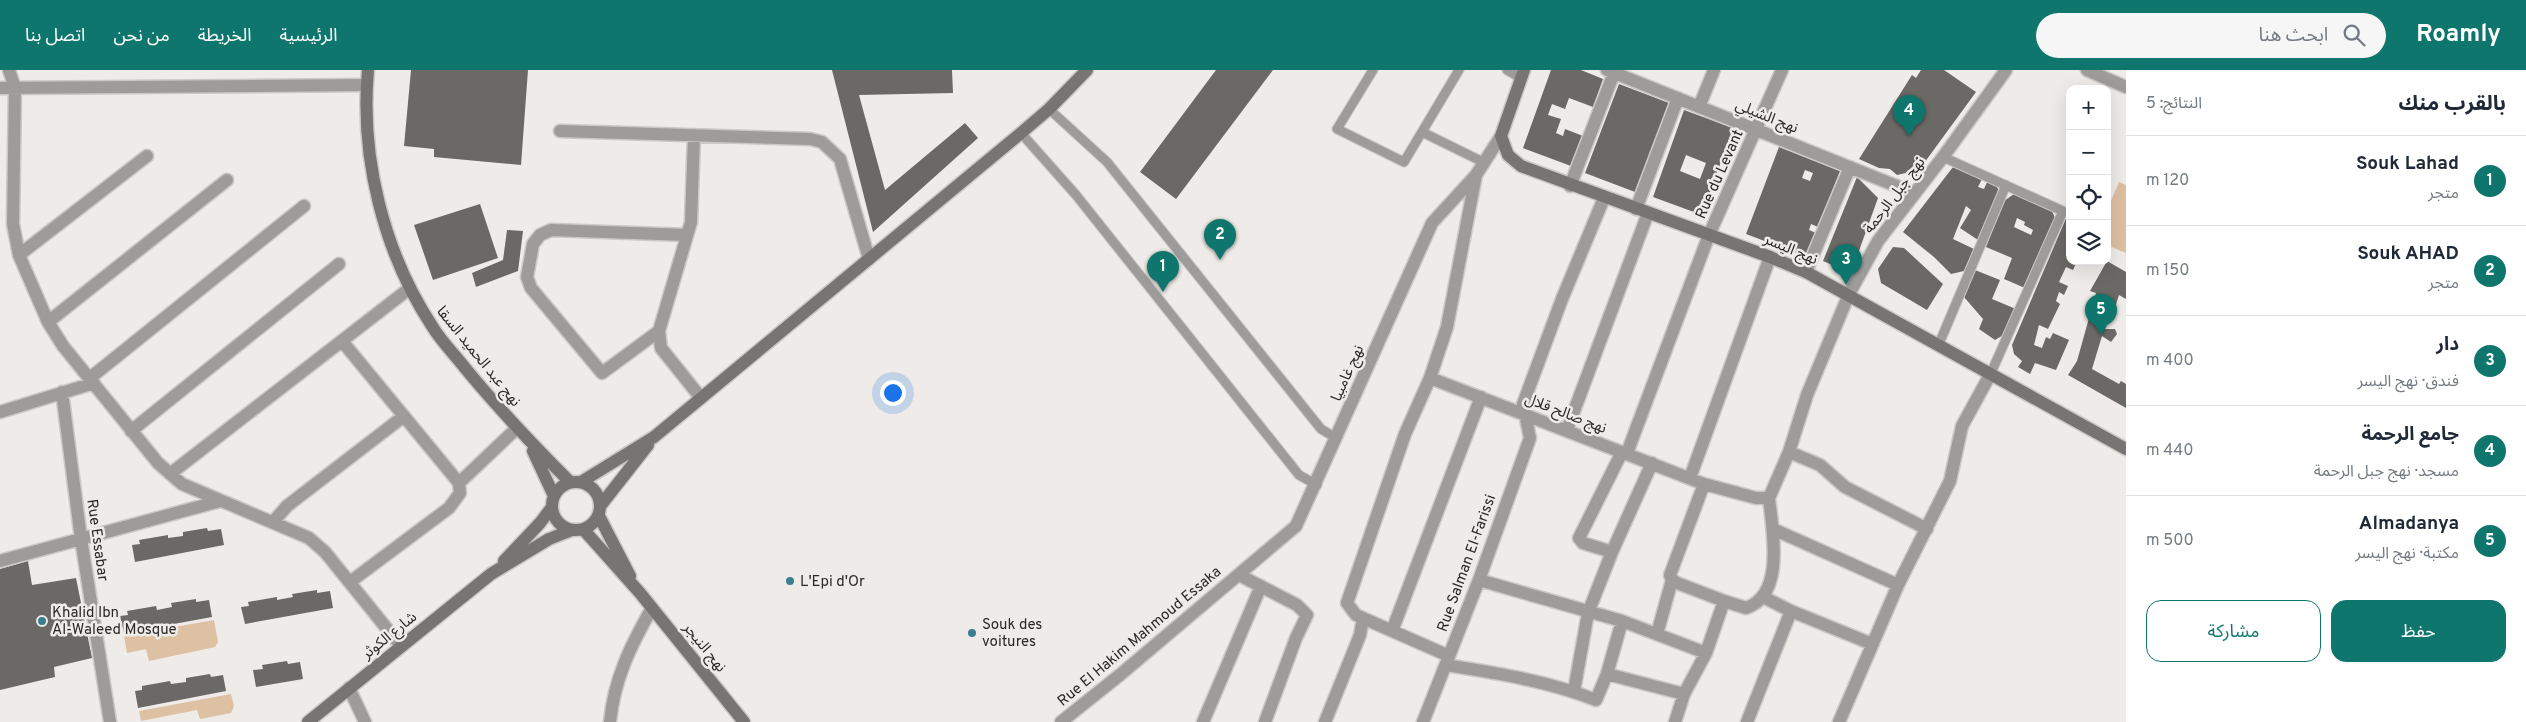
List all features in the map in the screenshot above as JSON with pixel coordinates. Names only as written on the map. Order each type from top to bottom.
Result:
[{"type":"main road","name":"نهج عبد الحميد السقا","points":[[368,70],[369,136],[375,182],[387,232],[410,288],[432,327],[527,440],[575,482]]},
{"type":"main road","points":[[640,593],[577,530],[558,522],[553,501],[558,490],[654,437],[1021,133],[1049,109],[1087,70]]},
{"type":"main road","points":[[1501,136],[1523,74]]},
{"type":"main road","name":"نهج اليسر","points":[[1501,136],[1503,145],[1514,162],[1570,186],[1770,257],[1806,272],[2126,448]]},
{"type":"main road","points":[[577,530],[589,526],[654,437]]},
{"type":"main road","name":"نهج عبد الحميد السقا","points":[[527,440],[553,501]]},
{"type":"main road","points":[[575,482],[595,490],[600,510],[640,593]]},
{"type":"main road","name":"شارع الكوثر","points":[[492,574],[540,523],[553,501]]},
{"type":"main road","name":"شارع الكوثر","points":[[308,722],[492,574],[549,539],[577,530]]},
{"type":"main road","name":"نهج النيجر","points":[[640,593],[744,722]]},
{"type":"street","points":[[9,70],[15,88],[13,224],[19,255],[48,322],[63,346],[131,431],[170,474],[182,484],[310,538],[325,552],[401,646]]},
{"type":"street","points":[[1699,107],[1714,70]]},
{"type":"street","name":"Rue du Levant","points":[[1612,552],[1582,543],[1579,538],[1624,453],[1709,235],[1782,70]]},
{"type":"street","name":"نهج جبل الرحمة","points":[[1769,498],[1789,452],[1807,395],[1849,294],[1878,241],[1943,157],[2006,70]]},
{"type":"street","points":[[2087,70],[2126,87]]},
{"type":"street","points":[[1570,186],[1611,71]]},
{"type":"street","name":"نهج الشيلي","points":[[1611,71],[1914,193]]},
{"type":"street","points":[[0,88],[367,84]]},
{"type":"street","points":[[1567,430],[1642,211],[1678,98]]},
{"type":"street","points":[[560,132],[810,139],[822,142],[832,149],[840,159],[869,259]]},
{"type":"street","points":[[694,135],[691,222],[659,331],[661,348],[701,398]]},
{"type":"street","name":"نهج غامبيا","points":[[1239,575],[1296,526],[1317,485],[1432,223],[1476,175],[1501,136]]},
{"type":"street","points":[[19,255],[147,156]]},
{"type":"street","points":[[1806,272],[1850,167]]},
{"type":"street","points":[[1476,175],[1447,327],[1430,378],[1405,434],[1347,603],[1356,615],[1392,631],[1447,660],[1574,692],[1596,700],[1607,674],[1622,621]]},
{"type":"street","points":[[48,322],[227,180]]},
{"type":"street","points":[[1524,414],[1524,404],[1562,299],[1604,198]]},
{"type":"street","points":[[0,412],[92,380],[304,206]]},
{"type":"street","points":[[659,331],[602,372],[531,288],[527,277],[533,244],[540,235],[551,230],[687,235]]},
{"type":"street","points":[[1690,478],[1770,257]]},
{"type":"street","points":[[131,431],[339,264]]},
{"type":"street","points":[[170,474],[410,288]]},
{"type":"street","points":[[342,341],[459,483],[460,494],[449,508],[350,582]]},
{"type":"street","points":[[1839,722],[1898,585],[1950,481],[1962,426],[1991,373]]},
{"type":"street","name":"نهج صالح قلال","points":[[1430,378],[1704,484],[1756,498],[1769,498]]},
{"type":"street","name":"Rue Essabar","points":[[62,392],[81,539],[110,722]]},
{"type":"street","points":[[1392,631],[1481,398]]},
{"type":"street","name":"Rue Salman El-Farissi","points":[[1423,722],[1479,580],[1530,438],[1524,414]]},
{"type":"street","points":[[273,522],[287,506],[404,416]]},
{"type":"street","points":[[459,483],[517,428]]},
{"type":"street","points":[[1789,452],[1820,465],[1845,487],[1927,529]]},
{"type":"street","points":[[1574,692],[1588,613],[1612,552],[1652,463]]},
{"type":"street","points":[[1657,634],[1672,580],[1670,575],[1704,484]]},
{"type":"street","points":[[1672,580],[1746,608],[1763,597],[1773,569],[1775,543],[1769,498]]},
{"type":"street","points":[[0,561],[220,501]]},
{"type":"street","points":[[1773,529],[1898,585]]},
{"type":"street","points":[[1239,575],[1304,609],[1307,615],[1296,638],[1265,722]]},
{"type":"street","name":"Rue El Hakim Mahmoud Essaka","points":[[1061,722],[1122,674],[1239,575]]},
{"type":"street","points":[[1479,580],[1588,613],[1622,621],[1706,653]]},
{"type":"street","points":[[1203,722],[1261,586]]},
{"type":"street","points":[[1763,597],[1791,612],[1872,644]]},
{"type":"street","points":[[1675,722],[1684,694],[1706,653],[1724,601]]},
{"type":"street","points":[[610,722],[612,698],[618,678],[629,650],[652,608]]},
{"type":"street","points":[[1747,722],[1791,612]]},
{"type":"street","points":[[1325,722],[1360,635],[1363,618]]},
{"type":"street","points":[[1607,674],[1684,694]]},
{"type":"street","points":[[349,688],[364,722]]},
{"type":"lane","points":[[1373,70],[1337,129],[1404,162],[1459,70]]},
{"type":"lane","points":[[1506,70],[1523,74]]},
{"type":"lane","points":[[1049,109],[1107,162],[1321,429],[1336,438]]},
{"type":"lane","points":[[1422,132],[1485,163]]},
{"type":"lane","points":[[1021,133],[1076,196],[1299,475],[1317,485]]},
{"type":"lane","points":[[1943,157],[2063,211],[1991,373]]},
{"type":"lane","points":[[1939,344],[2006,185]]},
{"type":"shaded area","points":[[2119,182],[2126,185],[2126,253],[2111,247],[2111,201]]},
{"type":"shaded area","points":[[214,620],[218,642],[215,647],[149,661],[146,649],[127,653],[124,636]]},
{"type":"shaded area","points":[[231,694],[234,706],[231,713],[200,719],[197,710],[141,721],[139,711]]},
{"type":"building","points":[[411,70],[528,70],[521,165],[434,157],[434,149],[404,146]]},
{"type":"building","points":[[832,70],[952,70],[953,93],[859,95],[885,190],[965,123],[978,138],[873,232]]},
{"type":"building","points":[[1216,70],[1273,70],[1176,199],[1140,172]]},
{"type":"building","points":[[1551,70],[1581,70],[1603,79],[1593,107],[1569,98],[1565,109],[1552,104],[1548,115],[1561,119],[1556,133],[1563,136],[1565,129],[1583,136],[1571,166],[1523,148]]},
{"type":"building","points":[[1921,70],[1944,70],[1976,92],[1919,170],[1897,175],[1890,169],[1879,168],[1859,159],[1912,75],[1916,78]]},
{"type":"building","points":[[1619,84],[1669,103],[1635,192],[1585,173]]},
{"type":"building","points":[[1684,110],[1733,128],[1702,215],[1653,197]],"holes":[[[1686,155],[1706,163],[1700,179],[1680,171]]]},
{"type":"building","points":[[1779,147],[1840,171],[1818,227],[1811,224],[1809,230],[1816,233],[1807,257],[1746,234]],"holes":[[[1805,170],[1813,173],[1810,181],[1802,178]]]},
{"type":"building","points":[[1953,167],[1982,179],[1978,187],[1984,189],[1988,180],[1996,184],[1999,192],[1978,240],[1960,228],[1971,210],[1966,206],[1953,239],[1974,249],[1964,271],[1951,274],[1934,257],[1903,232]]},
{"type":"building","points":[[1857,177],[1878,198],[1851,273],[1823,261]]},
{"type":"building","points":[[2014,194],[2052,211],[2055,218],[2025,288],[2004,279],[2012,258],[1986,247],[2004,201]],"holes":[[[2017,218],[2025,222],[2024,225],[2033,230],[2031,235],[2014,227]]]},
{"type":"building","points":[[480,204],[498,258],[433,280],[414,225]]},
{"type":"building","points":[[2066,218],[2066,265],[2075,265],[2073,270],[2066,267],[2059,282],[2068,286],[2064,295],[2059,292],[2056,301],[2060,304],[2048,329],[2039,325],[2034,345],[2042,348],[2046,337],[2050,339],[2053,333],[2069,340],[2056,370],[2035,363],[2030,374],[2018,367],[2022,361],[2014,354],[2012,345]]},
{"type":"building","points":[[507,230],[523,231],[518,271],[476,287],[472,273],[503,260]]},
{"type":"building","points":[[1893,247],[1904,248],[1943,284],[1927,310],[1881,283],[1878,269]]},
{"type":"building","points":[[2111,263],[2126,272],[2126,299],[2119,295],[2112,317],[2108,316],[2105,329],[2115,329],[2117,334],[2111,342],[2102,336],[2092,369],[2119,384],[2121,381],[2126,384],[2126,408],[2068,375],[2077,361],[2096,293],[2090,291],[2105,265],[2111,265]]},
{"type":"building","points":[[1975,270],[2000,280],[1992,299],[2016,309],[2005,334],[1995,340],[1979,329],[1983,319],[1964,297]]},
{"type":"building","points":[[207,528],[208,531],[221,529],[224,545],[135,562],[132,545],[140,544],[139,540],[168,535],[168,538],[183,536],[183,532]]},
{"type":"building","name":"Khalid Ibn Al-Waleed Mosque","points":[[28,561],[32,585],[76,578],[92,658],[54,667],[55,677],[0,690],[0,569]]},
{"type":"building","points":[[317,590],[317,593],[330,591],[333,608],[245,624],[241,607],[249,606],[248,602],[277,597],[277,600],[293,597],[292,594]]},
{"type":"building","points":[[196,599],[196,602],[209,600],[212,617],[124,633],[120,616],[128,615],[127,611],[156,606],[157,610],[172,607],[171,603]]},
{"type":"building","points":[[287,661],[288,664],[300,662],[303,679],[256,687],[253,670],[263,669],[262,665]]},
{"type":"building","points":[[210,674],[211,677],[223,675],[226,691],[138,708],[135,691],[142,690],[142,686],[170,681],[171,684],[186,682],[186,678]]},
{"type":"place","name":"جامع الرحمة","points":[[1909,136]]},
{"type":"place","name":"Souk AHAD","points":[[1220,260]]},
{"type":"place","name":"دار","points":[[1846,285]]},
{"type":"place","name":"Souk Lahad","points":[[1163,292]]},
{"type":"place","name":"Almadanya","points":[[2101,335]]},
{"type":"place","name":"L'Epi d'Or","points":[[790,581]]},
{"type":"place","name":"Khalid Ibn Al-Waleed Mosque","points":[[42,621]]},
{"type":"place","name":"Souk des voitures","points":[[972,633]]}]
